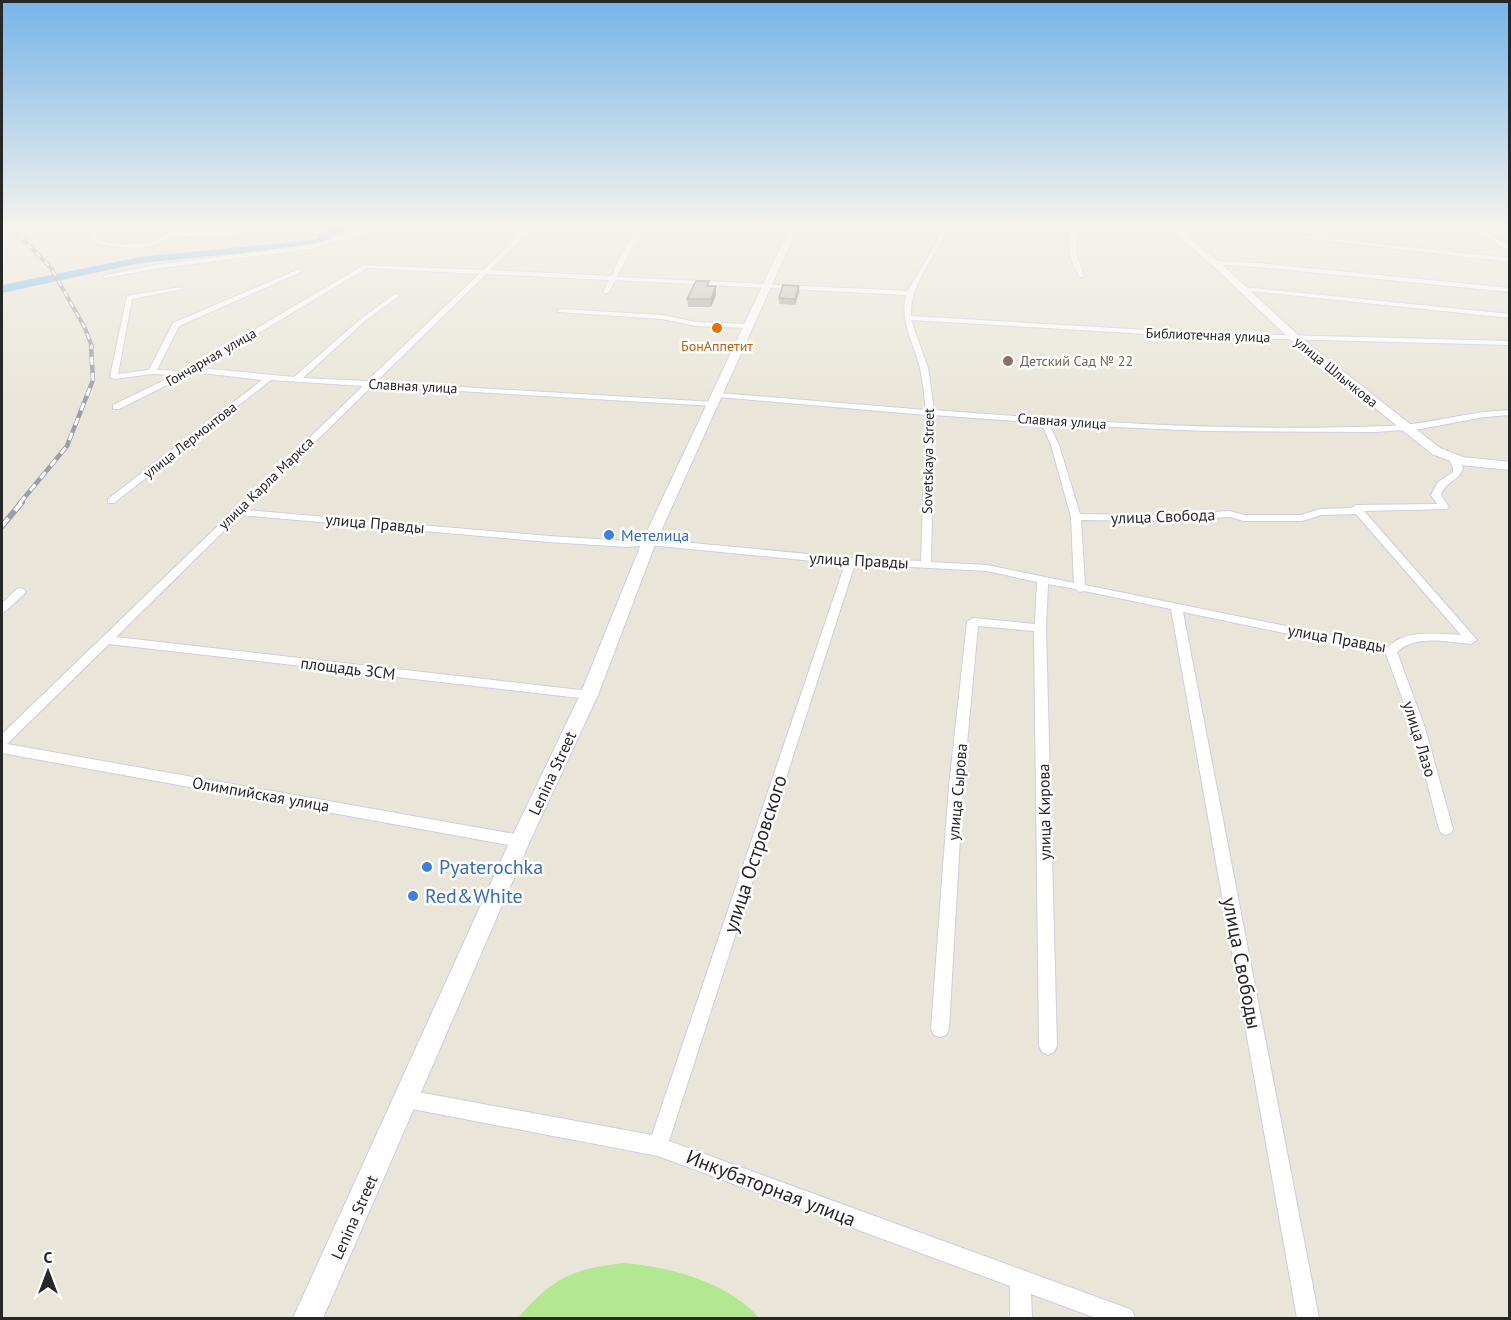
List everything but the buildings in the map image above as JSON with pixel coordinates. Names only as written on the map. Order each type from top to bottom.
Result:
[{"type":"main road","name":"Lenina Street","points":[[308,1318],[520,841],[589,695],[649,542],[766,289]]},
{"type":"main road","name":"улица Шлычкова","points":[[1242,289],[1295,338],[1406,428],[1436,451],[1454,459]]},
{"type":"main road","points":[[1454,459],[1509,466]]},
{"type":"street","name":"Славная улица","points":[[181,289],[129,297],[114,377],[152,372],[181,373],[192,370],[269,378],[368,384],[716,400],[1044,421],[1274,429],[1406,428],[1437,424],[1485,412],[1509,412]]},
{"type":"street","points":[[152,372],[176,325],[258,289]]},
{"type":"street","name":"Гончарная улица","points":[[116,407],[192,370],[328,289]]},
{"type":"street","name":"улица Карла Маркса","points":[[2,741],[468,289]]},
{"type":"street","points":[[606,292],[608,289]]},
{"type":"street","points":[[820,289],[910,293]]},
{"type":"street","name":"Sovetskaya Street","points":[[913,289],[910,293],[908,318],[924,368],[930,412],[926,564]]},
{"type":"street","points":[[1242,289],[1509,316]]},
{"type":"street","points":[[297,379],[364,319],[397,295]]},
{"type":"street","points":[[560,311],[662,317],[696,324],[750,326]]},
{"type":"street","name":"Библиотечная улица","points":[[908,318],[1295,338],[1420,339],[1509,343]]},
{"type":"street","name":"улица Лермонтова","points":[[111,501],[269,378]]},
{"type":"street","points":[[1044,421],[1055,444],[1076,517],[1080,589]]},
{"type":"street","name":"улица Свобода","points":[[1076,517],[1134,518],[1230,514],[1244,518],[1302,518],[1320,512],[1357,511],[1356,508],[1359,507],[1444,507],[1436,495],[1437,490],[1442,483],[1457,473],[1458,468],[1454,459]]},
{"type":"street","name":"улица Правды","points":[[236,512],[549,539],[649,542],[851,561],[987,568],[1080,589],[1391,651],[1395,644],[1410,638],[1471,640],[1357,511]]},
{"type":"street","name":"улица Островского","points":[[658,1146],[851,561]]},
{"type":"street","name":"улица Кирова","points":[[1043,579],[1040,628],[1048,1046]]},
{"type":"street","points":[[2,609],[21,591]]},
{"type":"street","name":"улица Свободы","points":[[1176,607],[1308,1318]]},
{"type":"street","name":"улица Сырова","points":[[940,1029],[956,786],[973,622],[1040,628]]},
{"type":"street","name":"площадь ЗСМ","points":[[107,640],[589,695]]},
{"type":"street","name":"улица Лазо","points":[[1391,651],[1419,728],[1446,829]]},
{"type":"street","name":"Олимпийская улица","points":[[2,748],[520,841]]},
{"type":"street","name":"Инкубаторная улица","points":[[407,1099],[658,1146],[1020,1282],[1124,1318]]},
{"type":"street","points":[[1020,1282],[1021,1318]]},
{"type":"green space","points":[[624,1263],[660,1268],[697,1278],[731,1295],[759,1318],[518,1318],[542,1293],[564,1278],[590,1268]]},
{"type":"railway","points":[[63,289],[85,328],[92,347]]},
{"type":"railway","points":[[20,503],[67,446],[93,380],[91,346]]},
{"type":"railway","points":[[2,526],[22,502]]},
{"type":"place","name":"БонАппетит","points":[[717,328]]},
{"type":"place","name":"Детский Сад № 22","points":[[1008,361]]},
{"type":"place","name":"Метелица","points":[[609,535]]},
{"type":"place","name":"Pyaterochka","points":[[427,867]]},
{"type":"place","name":"Red&White","points":[[413,896]]}]
